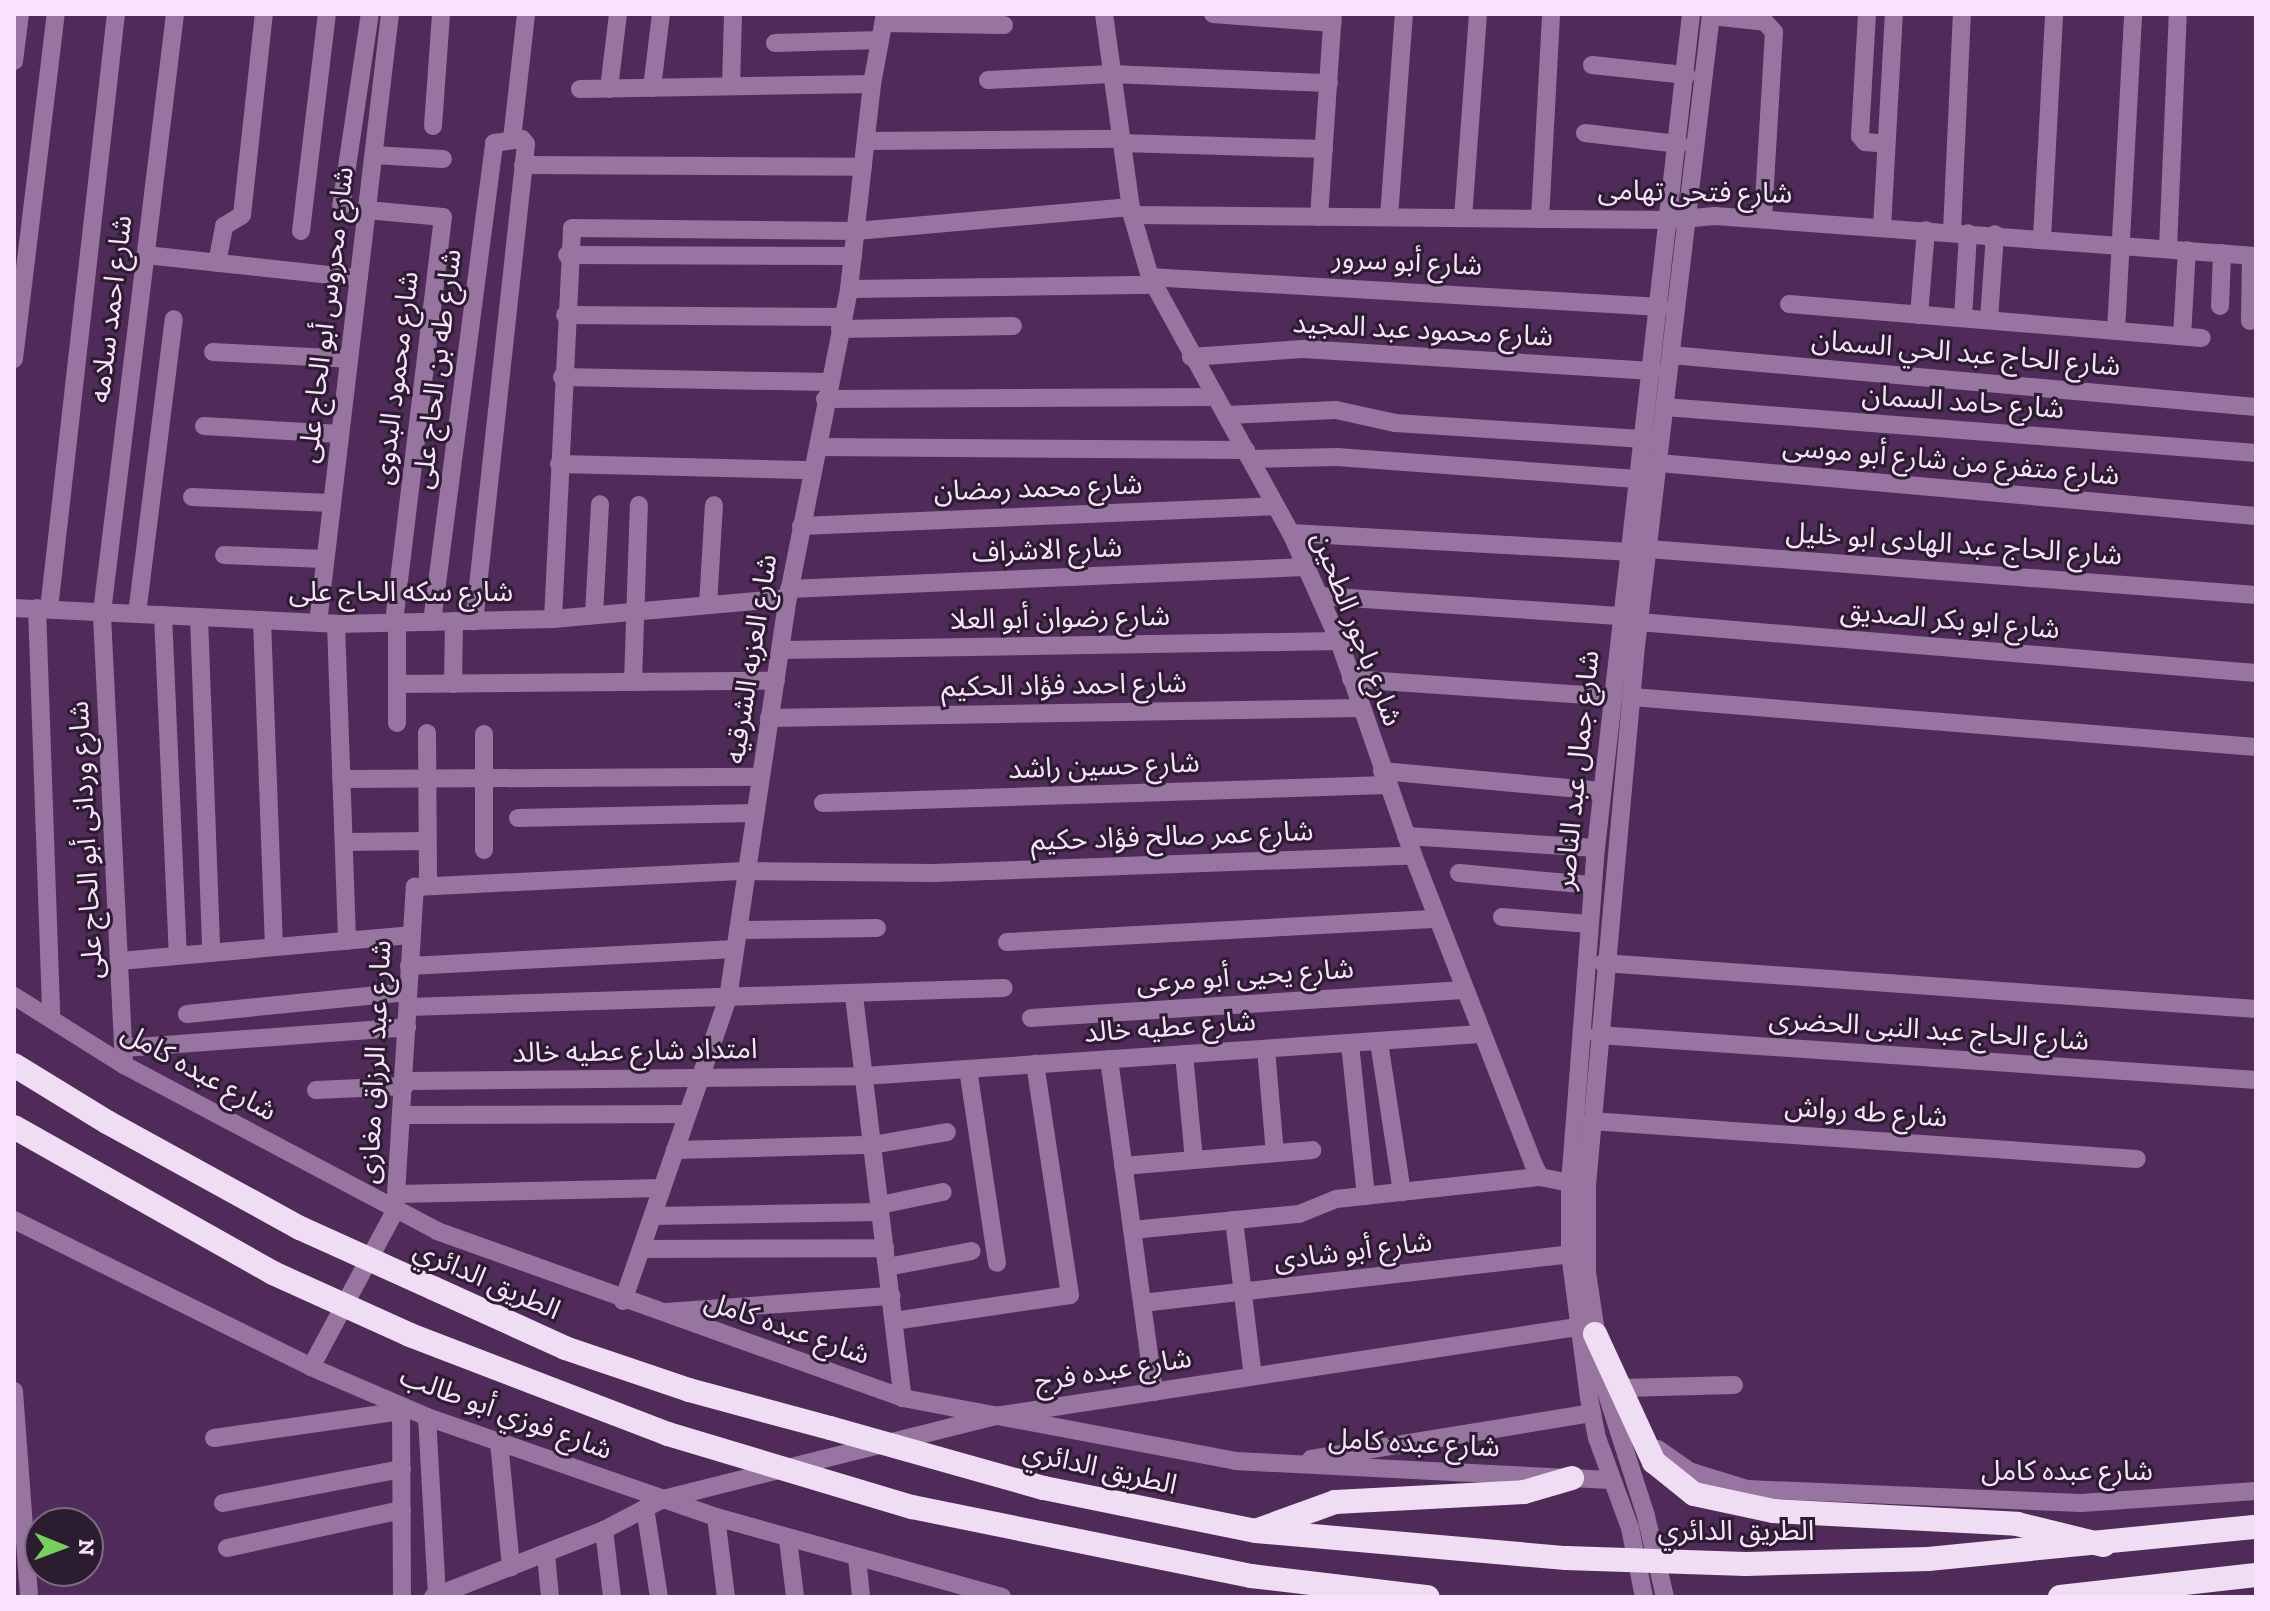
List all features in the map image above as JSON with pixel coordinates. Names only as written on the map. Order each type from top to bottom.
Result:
[{"type":"highway","name":"الطريق الدائري","points":[[14,1065],[107,1122],[300,1228],[565,1348],[689,1390],[1044,1488],[1256,1531],[1566,1558],[1746,1564],[1928,1559],[2103,1545],[2256,1527]]},
{"type":"highway","points":[[14,1127],[273,1273],[410,1335],[668,1434],[912,1507],[1251,1576],[1428,1597]]},
{"type":"highway","points":[[1586,1330],[1654,1462],[1694,1494],[1773,1511],[2017,1524],[2103,1545]]},
{"type":"highway","points":[[1256,1531],[1335,1502],[1524,1492],[1572,1478]]},
{"type":"highway","points":[[2060,1597],[2256,1575]]},
{"type":"highway","points":[[1251,1576],[1282,1597]]},
{"type":"highway","points":[[2190,1597],[2226,1579]]},
{"type":"street","points":[[14,61],[20,14]]},
{"type":"street","points":[[14,359],[56,14]]},
{"type":"street","points":[[51,1019],[43,609],[116,14]]},
{"type":"street","name":"شارع احمد سلامه","points":[[102,612],[175,14]]},
{"type":"street","points":[[217,263],[225,223],[242,215],[264,14]]},
{"type":"street","points":[[301,231],[327,14]]},
{"type":"street","points":[[341,207],[370,14]]},
{"type":"street","name":"شارع محروس أبو الحاج على","points":[[347,941],[341,779],[327,624],[325,559],[390,14]]},
{"type":"street","points":[[433,126],[441,14]]},
{"type":"street","points":[[474,621],[523,165],[525,140],[512,139],[526,14]]},
{"type":"street","points":[[609,89],[618,14]]},
{"type":"street","points":[[652,88],[661,14]]},
{"type":"street","points":[[731,86],[733,14]]},
{"type":"street","name":"شارع باجور الطحين","points":[[1104,14],[1131,211],[1152,281],[1191,357],[1227,415],[1291,533],[1339,641],[1359,708],[1463,990],[1540,1177]]},
{"type":"street","points":[[1213,14],[1333,18],[1319,217]]},
{"type":"street","points":[[1389,217],[1404,14]]},
{"type":"street","points":[[1463,218],[1478,14]]},
{"type":"street","points":[[1540,219],[1551,14]]},
{"type":"street","name":"شارع جمال عبد الناصر","points":[[1647,468],[1665,407],[1671,355],[1680,219],[1679,144],[1691,14]]},
{"type":"street","points":[[1867,14],[1860,136],[1865,142],[1886,144]]},
{"type":"street","points":[[1882,227],[1894,14]]},
{"type":"street","points":[[1962,14],[1960,232],[1963,318]]},
{"type":"street","points":[[2042,238],[2054,14]]},
{"type":"street","points":[[2116,331],[2133,14]]},
{"type":"street","points":[[2178,14],[2177,249],[2182,336]]},
{"type":"street","points":[[1711,15],[1765,22],[1774,32],[1763,219]]},
{"type":"street","name":"شارع جمال عبد الناصر","points":[[1644,1597],[1630,1528],[1611,1480],[1592,1413],[1586,1330],[1591,1309],[1578,1184],[1591,1121],[1622,697],[1647,468],[1644,439],[1660,307],[1680,219],[1711,15]]},
{"type":"street","points":[[775,43],[883,26],[1004,25]]},
{"type":"street","name":"شارع العزبه الشرقيه","points":[[623,1301],[728,998],[788,593],[849,289],[872,84],[883,26]]},
{"type":"street","points":[[1592,65],[1686,75]]},
{"type":"street","points":[[988,80],[1111,74],[1329,83]]},
{"type":"street","points":[[580,89],[872,84]]},
{"type":"street","points":[[1585,133],[1679,144]]},
{"type":"street","name":"شارع طه بن الحاج على","points":[[432,622],[494,143],[512,139]]},
{"type":"street","points":[[866,141],[1121,141],[1324,149]]},
{"type":"street","points":[[374,155],[443,159]]},
{"type":"street","points":[[523,165],[863,167]]},
{"type":"street","name":"شارع محمود البدوى","points":[[367,210],[443,217],[395,623]]},
{"type":"street","name":"شارع فتحى تهامى","points":[[567,255],[570,230],[856,231],[1131,211],[1319,217],[1763,219],[1995,234],[2254,256]]},
{"type":"street","points":[[1919,315],[1926,230]]},
{"type":"street","points":[[1989,320],[1995,234]]},
{"type":"street","points":[[2220,306],[2222,253]]},
{"type":"street","points":[[146,255],[359,278]]},
{"type":"street","points":[[553,619],[567,255],[853,256]]},
{"type":"street","points":[[2250,321],[2254,256]]},
{"type":"street","name":"شارع أبو سرور","points":[[849,289],[1152,281],[1660,307]]},
{"type":"street","points":[[1789,304],[2202,338]]},
{"type":"street","points":[[565,315],[1013,326]]},
{"type":"street","points":[[137,614],[174,319]]},
{"type":"street","name":"شارع محمود عبد المجيد","points":[[1191,357],[1303,349],[1652,371]]},
{"type":"street","points":[[213,352],[349,359]]},
{"type":"street","name":"شارع الحاج عبد الحي السمان","points":[[1671,355],[2256,407]]},
{"type":"street","points":[[562,377],[827,390],[1216,397]]},
{"type":"street","name":"شارع حامد السمان","points":[[1665,407],[2256,453]]},
{"type":"street","points":[[1227,415],[1336,410],[1395,423],[1644,439]]},
{"type":"street","points":[[204,426],[340,434]]},
{"type":"street","name":"شارع متفرع من شارع أبو موسى","points":[[818,447],[1248,454],[1647,468],[2256,516]]},
{"type":"street","points":[[559,464],[812,470]]},
{"type":"street","points":[[192,497],[332,503]]},
{"type":"street","points":[[594,615],[600,504]]},
{"type":"street","points":[[633,682],[639,505]]},
{"type":"street","points":[[708,605],[714,505]]},
{"type":"street","name":"شارع محمد رمضان","points":[[801,526],[1276,506]]},
{"type":"street","name":"شارع الحاج عبد الهادى ابو خليل","points":[[1291,533],[1640,550],[2256,595]]},
{"type":"street","points":[[224,555],[325,559]]},
{"type":"street","name":"شارع الاشراف","points":[[788,593],[1306,567]]},
{"type":"street","name":"شارع سكه الحاج على","points":[[14,608],[327,624],[395,623],[553,619],[708,605],[788,593]]},
{"type":"street","name":"شارع ابو بكر الصديق","points":[[1319,596],[1631,619],[2256,673]]},
{"type":"street","name":"شارع وردانى أبو الحاج على","points":[[102,612],[124,1056]]},
{"type":"street","points":[[163,615],[178,955]]},
{"type":"street","points":[[199,617],[211,952]]},
{"type":"street","points":[[262,620],[274,947]]},
{"type":"street","points":[[453,684],[454,621]]},
{"type":"street","points":[[395,623],[397,723]]},
{"type":"street","name":"شارع رضوان أبو العلا","points":[[781,650],[1339,641]]},
{"type":"street","points":[[1351,679],[2256,747]]},
{"type":"street","points":[[397,684],[776,681]]},
{"type":"street","name":"شارع جمال عبد الناصر","points":[[1622,697],[1602,791],[1592,885],[1578,1184],[1570,1254],[1586,1330],[1617,1434],[1646,1516],[1665,1597]]},
{"type":"street","name":"شارع احمد فؤاد الحكيم","points":[[769,718],[1359,708]]},
{"type":"street","name":"شارع عبد الرزاق مغازى","points":[[311,1367],[396,1203],[405,1115],[413,891],[424,886],[427,841],[427,733]]},
{"type":"street","points":[[484,734],[484,850]]},
{"type":"street","points":[[341,779],[760,777]]},
{"type":"street","name":"شارع حسين راشد","points":[[823,803],[1384,778],[1602,791]]},
{"type":"street","points":[[518,818],[754,813]]},
{"type":"street","points":[[1406,836],[1596,848]]},
{"type":"street","points":[[344,842],[427,841]]},
{"type":"street","name":"شارع عمر صالح فؤاد حكيم","points":[[424,886],[745,871],[933,873],[1413,855]]},
{"type":"street","points":[[1459,873],[1592,885]]},
{"type":"street","points":[[1502,917],[1589,924]]},
{"type":"street","points":[[1007,942],[1437,919]]},
{"type":"street","points":[[738,930],[877,928]]},
{"type":"street","points":[[120,961],[410,935]]},
{"type":"street","points":[[409,966],[735,949]]},
{"type":"street","points":[[1603,963],[2256,1009]]},
{"type":"street","points":[[187,1014],[408,1000],[854,996],[1004,988]]},
{"type":"street","name":"شارع يحيى أبو مرعى","points":[[1031,1018],[1463,990]]},
{"type":"street","name":"شارع عبده كامل","points":[[14,996],[51,1019],[396,1203],[623,1301],[903,1398],[1199,1457],[1275,1465],[1611,1480]]},
{"type":"street","points":[[854,996],[903,1398]]},
{"type":"street","points":[[124,1056],[407,1027]]},
{"type":"street","name":"شارع عطيه خالد","points":[[864,1076],[1480,1034]]},
{"type":"street","name":"شارع الحاج عبد النبى الحضرى","points":[[1598,1035],[2256,1080]]},
{"type":"street","points":[[1379,1042],[1402,1192]]},
{"type":"street","points":[[1350,1044],[1366,1196]]},
{"type":"street","points":[[1266,1049],[1275,1153]]},
{"type":"street","points":[[1184,1054],[1194,1160]]},
{"type":"street","points":[[1109,1059],[1154,1392]]},
{"type":"street","points":[[894,1321],[1070,1295],[1035,1064]]},
{"type":"street","points":[[968,1069],[997,1263]]},
{"type":"street","name":"امتداد شارع عطيه خالد","points":[[316,1090],[406,1084],[864,1076]]},
{"type":"street","points":[[405,1115],[687,1114]]},
{"type":"street","name":"شارع طه رواش","points":[[1591,1121],[2137,1159]]},
{"type":"street","points":[[675,1150],[872,1145],[947,1132]]},
{"type":"street","points":[[1123,1166],[1312,1150]]},
{"type":"street","points":[[1132,1230],[1299,1214],[1336,1199],[1540,1177],[1578,1184]]},
{"type":"street","points":[[396,1203],[662,1188]]},
{"type":"street","points":[[653,1216],[880,1208],[943,1192]]},
{"type":"street","name":"شارع فوزي أبو طالب","points":[[14,1220],[401,1409],[716,1517],[857,1558],[930,1588],[1002,1597]]},
{"type":"street","points":[[1234,1220],[1253,1376]]},
{"type":"street","points":[[642,1249],[885,1248]]},
{"type":"street","points":[[887,1267],[972,1251]]},
{"type":"street","name":"شارع أبو شادى","points":[[1142,1303],[1570,1254]]},
{"type":"street","points":[[656,1312],[891,1296]]},
{"type":"street","name":"شارع عبده كامل","points":[[1591,1309],[1623,1388],[1651,1439],[1671,1461],[1717,1483],[1747,1489],[2081,1503],[2256,1491]]},
{"type":"street","name":"شارع عبده فرج","points":[[435,1596],[469,1590],[511,1567],[604,1530],[663,1499],[995,1416],[1253,1376],[1586,1330]]},
{"type":"street","points":[[1623,1388],[1734,1385]]},
{"type":"street","points":[[14,1391],[29,1597]]},
{"type":"street","points":[[214,1438],[401,1409],[402,1597]]},
{"type":"street","points":[[1275,1465],[1592,1413]]},
{"type":"street","points":[[427,1417],[435,1596]]},
{"type":"street","points":[[499,1442],[511,1567]]},
{"type":"street","points":[[223,1503],[402,1469]]},
{"type":"street","points":[[645,1508],[659,1597]]},
{"type":"street","points":[[227,1548],[402,1510]]},
{"type":"street","points":[[716,1517],[726,1597]]},
{"type":"street","points":[[604,1530],[612,1597]]},
{"type":"street","points":[[788,1539],[795,1597]]},
{"type":"street","points":[[546,1554],[550,1597]]},
{"type":"street","points":[[857,1558],[861,1597]]}]
